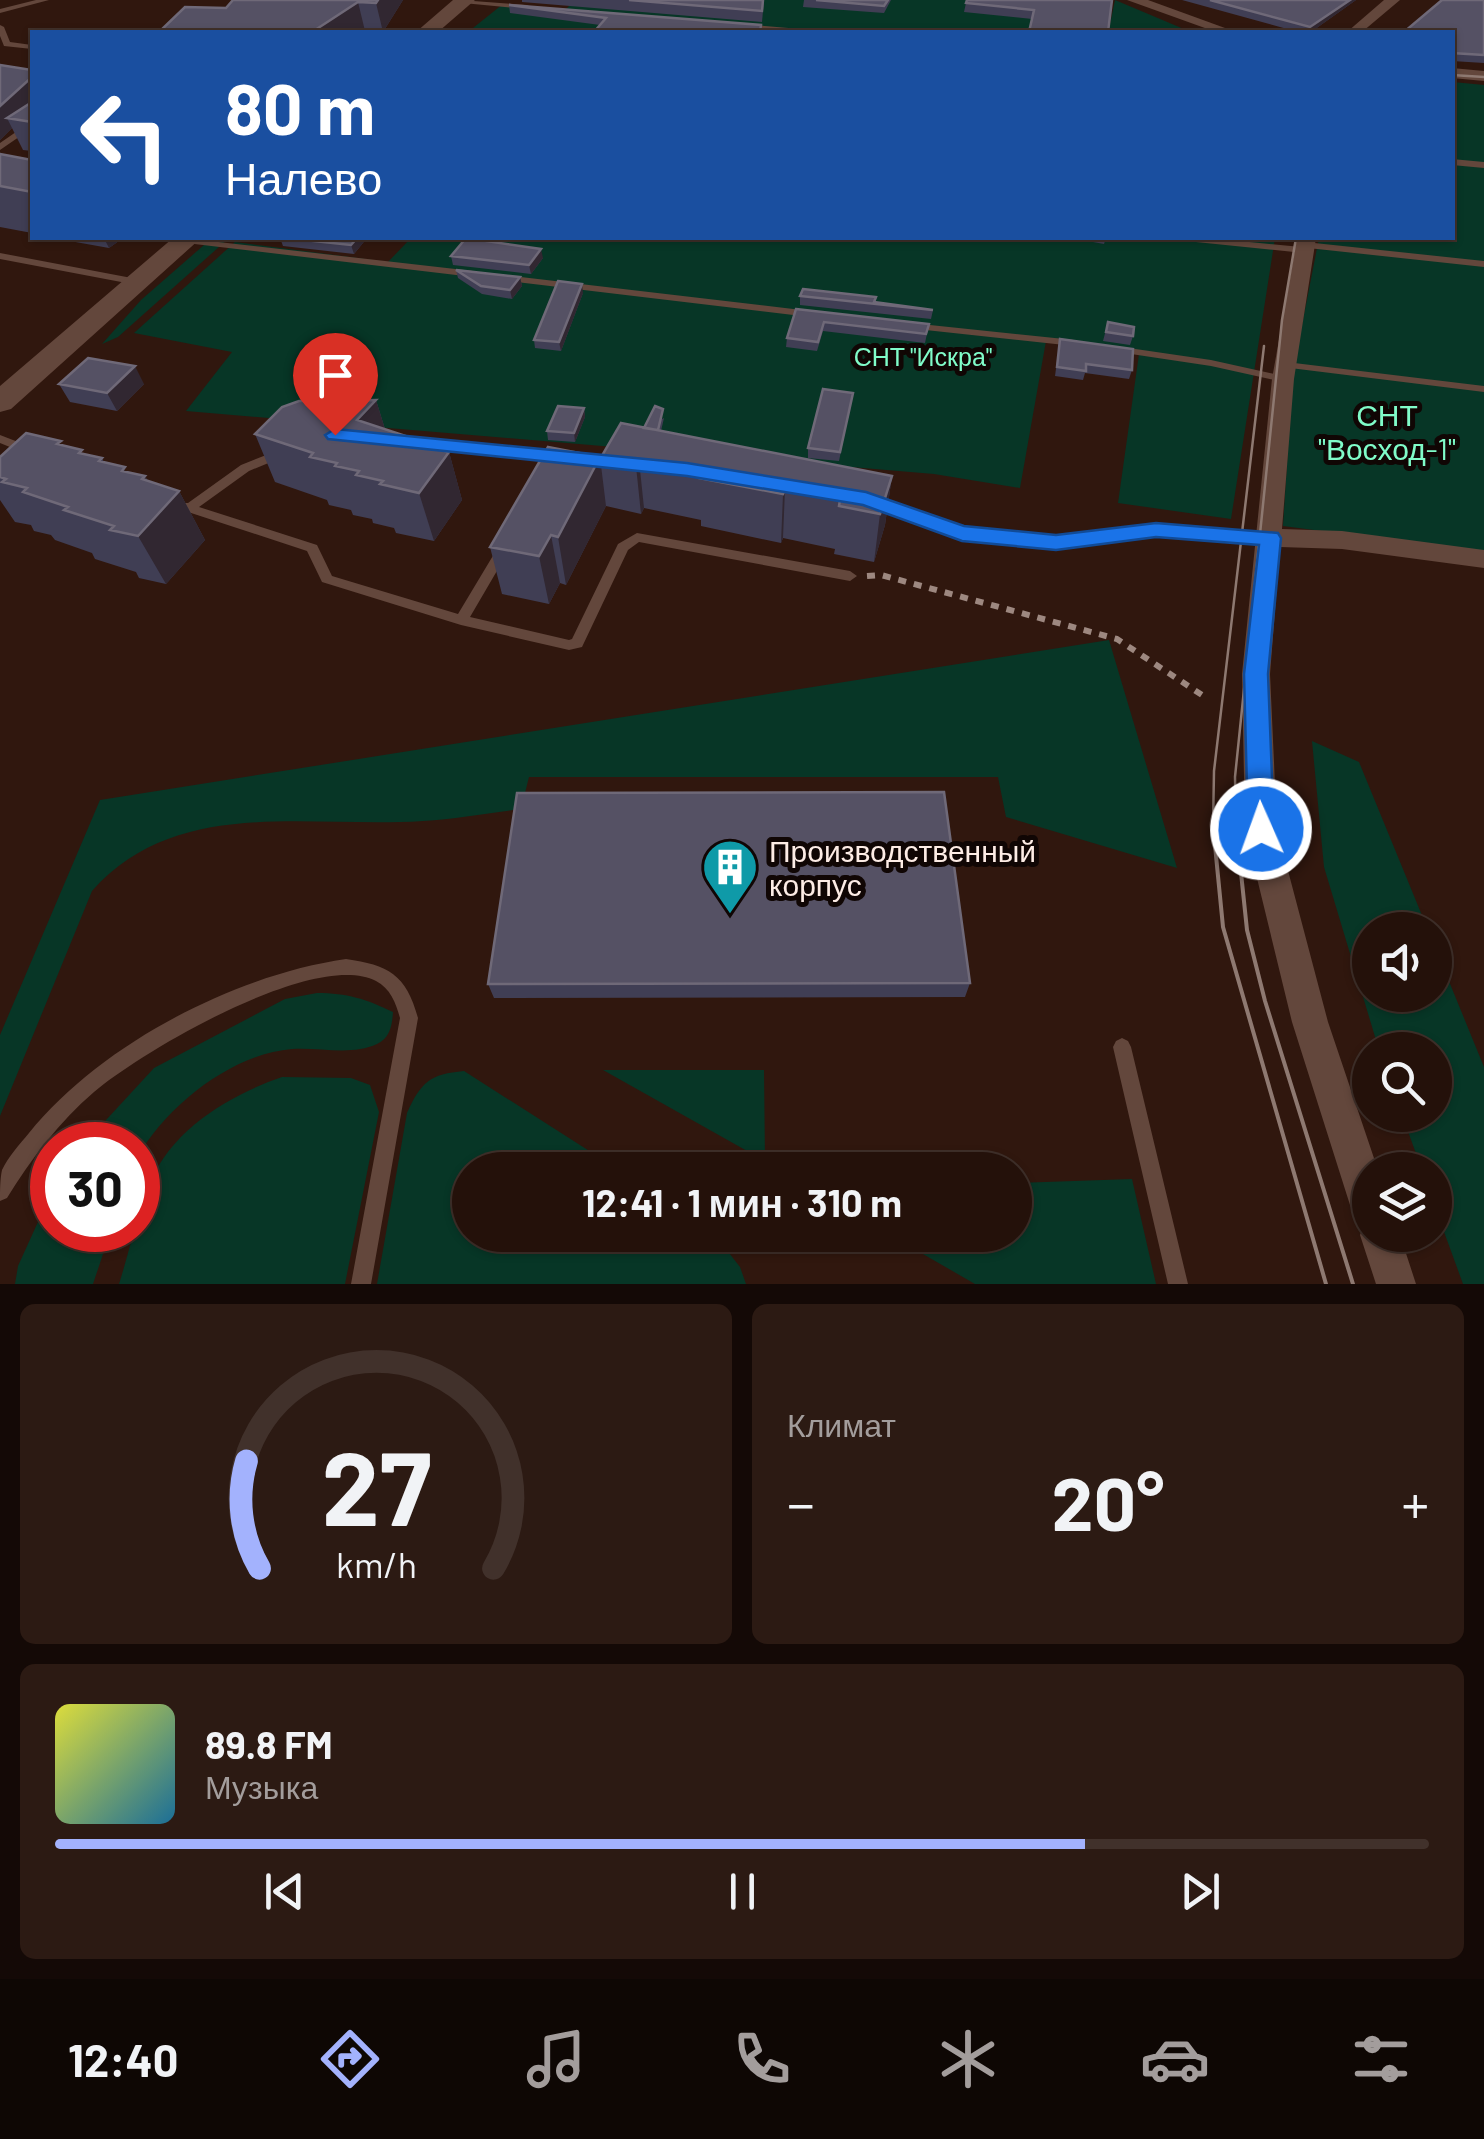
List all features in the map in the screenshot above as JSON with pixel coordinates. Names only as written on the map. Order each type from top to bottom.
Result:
[{"type":"main road","points":[[428,30],[464,1]]},
{"type":"main road","points":[[0,402],[186,240]]},
{"type":"street","points":[[1134,0],[1223,30]]},
{"type":"street","points":[[1356,30],[1392,0]]},
{"type":"street","points":[[1455,73],[1484,76]]},
{"type":"street","points":[[1305,244],[1284,372],[1256,674],[1261,829],[1310,1022],[1353,1152]]},
{"type":"street","points":[[1270,538],[1342,540],[1484,559]]},
{"type":"street","points":[[1386,1252],[1396,1284]]},
{"type":"lane","points":[[0,11],[46,0]]},
{"type":"lane","points":[[464,1],[530,8]]},
{"type":"lane","points":[[736,26],[787,30]]},
{"type":"lane","points":[[0,28],[4,44],[30,48]]},
{"type":"lane","points":[[0,147],[30,127]]},
{"type":"lane","points":[[1455,162],[1484,165]]},
{"type":"lane","points":[[195,240],[819,315]]},
{"type":"lane","points":[[1226,240],[1305,244],[1484,264]]},
{"type":"lane","points":[[0,256],[137,282]]},
{"type":"lane","points":[[896,324],[1284,372],[1484,389]]},
{"type":"lane","points":[[0,439],[44,456]]},
{"type":"lane","points":[[394,440],[573,456]]},
{"type":"lane","points":[[190,508],[245,468],[289,450]]},
{"type":"lane","points":[[866,498],[962,534],[981,536],[1056,542],[1156,530],[1270,538]]},
{"type":"lane","points":[[171,502],[312,548],[327,579],[461,620],[554,642],[577,643],[623,547],[636,537],[850,576]]},
{"type":"lane","points":[[461,620],[509,541]]},
{"type":"lane","points":[[0,1190],[39,1134],[89,1084],[145,1043],[279,982],[324,970],[371,969],[390,980],[403,996],[409,1018],[361,1284]]},
{"type":"lane","points":[[1122,1047],[1178,1284]]},
{"type":"path","points":[[850,576],[881,575],[1116,639],[1204,697]]},
{"type":"green space","points":[[575,0],[1032,0],[1027,17],[1110,24],[1115,0],[1186,30],[470,30],[503,4],[565,10]]},
{"type":"green space","name":"СНТ \"Восход-1\"","points":[[1455,82],[1484,85],[1484,552],[1283,526],[1293,371],[1319,240],[1455,240]]},
{"type":"green space","points":[[210,240],[227,240],[118,337],[102,344],[141,300]]},
{"type":"green space","name":"СНТ \"Искра\"","points":[[409,240],[1275,240],[1231,519],[1118,503],[1139,354],[1046,341],[1020,488],[934,474],[186,411],[232,352],[134,333],[235,242],[388,262]]},
{"type":"green space","points":[[1109,640],[1177,868],[1006,817],[998,777],[529,777],[521,809],[423,821],[290,821],[204,829],[164,841],[126,861],[92,891],[0,1116],[0,1035],[100,800]]},
{"type":"green space","points":[[1312,741],[1359,762],[1421,912],[1352,912],[1352,960],[1324,867]]},
{"type":"green space","points":[[1452,989],[1484,1067],[1484,1284],[1463,1284],[1451,1252],[1452,1152],[1415,1152],[1408,1132],[1452,1132],[1452,1032],[1374,1032],[1368,1012],[1452,1012]]},
{"type":"green space","points":[[317,993],[356,998],[393,1012],[391,1027],[388,1035],[367,1048],[292,1049],[246,1061],[183,1101],[160,1126],[160,1122],[104,1122],[154,1068],[285,999]]},
{"type":"green space","points":[[603,1070],[764,1070],[765,1152],[749,1152]]},
{"type":"green space","points":[[464,1071],[591,1152],[452,1152],[452,1252],[728,1252],[746,1284],[377,1284],[407,1113],[428,1082],[443,1074]]},
{"type":"green space","points":[[282,1077],[351,1078],[370,1085],[379,1112],[345,1284],[119,1284],[128,1252],[160,1252],[161,1162],[189,1129],[244,1093]]},
{"type":"green space","points":[[1132,1179],[1156,1284],[975,1284],[919,1252],[1032,1252],[1032,1182]]},
{"type":"green space","points":[[30,1240],[30,1252],[104,1252],[93,1284],[15,1284]]},
{"type":"building","points":[[233,0],[378,0],[358,2],[315,30],[161,30],[185,7],[226,8]]},
{"type":"building","points":[[629,0],[763,0],[762,11]]},
{"type":"building","points":[[816,0],[888,0],[884,6]]},
{"type":"building","points":[[1112,0],[1108,30],[1029,30],[1034,10],[966,3]]},
{"type":"building","points":[[1210,0],[1350,0],[1310,27]]},
{"type":"building","points":[[1442,0],[1484,0],[1484,55],[1455,53],[1455,30],[1406,30]]},
{"type":"building","points":[[509,5],[761,25],[760,30],[596,30],[606,18]]},
{"type":"building","points":[[0,65],[30,70],[30,79],[0,106]]},
{"type":"building","points":[[30,103],[30,122],[7,118]]},
{"type":"building","points":[[0,154],[30,160],[30,192],[0,186]]},
{"type":"building","points":[[304,240],[355,240],[351,245]]},
{"type":"building","points":[[464,240],[541,249],[529,265],[451,256]]},
{"type":"building","points":[[456,270],[520,277],[510,290],[481,286]]},
{"type":"building","points":[[558,281],[582,284],[559,342],[534,340]]},
{"type":"building","points":[[803,289],[876,297],[874,302],[933,310],[800,296]]},
{"type":"building","points":[[796,309],[929,324],[926,334],[824,322],[818,342],[787,338]]},
{"type":"building","points":[[1108,322],[1134,327],[1133,336],[1106,332]]},
{"type":"building","points":[[1060,339],[1133,349],[1132,370],[1086,364],[1086,371],[1057,367]]},
{"type":"building","points":[[88,358],[135,366],[107,393],[59,384]]},
{"type":"building","points":[[823,389],[853,393],[840,452],[808,448]]},
{"type":"building","points":[[376,400],[357,420],[449,452],[419,493],[380,484],[383,481],[356,475],[359,471],[335,466],[337,463],[310,457],[313,453],[255,434],[282,407],[299,401]]},
{"type":"building","points":[[558,406],[584,408],[574,433],[547,431]]},
{"type":"building","points":[[655,406],[663,409],[658,430],[644,428]]},
{"type":"building","points":[[621,423],[892,476],[880,514],[839,506],[840,500],[785,489],[783,494],[699,478],[701,472],[639,460],[636,466],[600,459]]},
{"type":"building","points":[[26,433],[61,441],[57,444],[82,450],[79,453],[102,458],[99,461],[125,467],[122,471],[179,491],[138,536],[110,530],[114,526],[23,492],[27,488],[2,482],[6,479],[0,477],[0,457]]},
{"type":"building","points":[[548,447],[600,457],[558,537],[551,535],[539,556],[490,547]]},
{"type":"building","name":"Производственный корпус","points":[[944,792],[970,983],[488,984],[517,793]]},
{"type":"tram line","points":[[1455,75],[1484,77]]},
{"type":"tram line","points":[[1236,828],[1235,777],[1282,320],[1296,240]]},
{"type":"tram line","points":[[1213,825],[1214,771],[1264,346]]},
{"type":"tram line","points":[[1213,825],[1223,927],[1326,1284]]},
{"type":"tram line","points":[[1236,825],[1247,930],[1265,1001],[1353,1284]]},
{"type":"place","name":"Производственный корпус","points":[[730,916]]},
{"type":"route","points":[[335,435],[573,456],[866,498],[962,534],[1056,542],[1156,530],[1270,538],[1256,674],[1261,829]]}]
